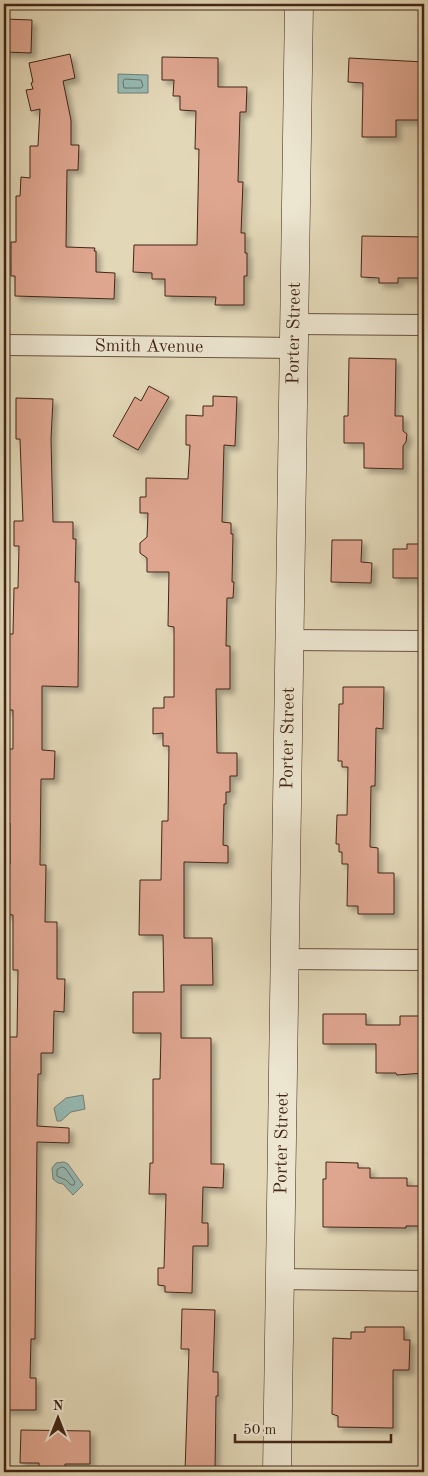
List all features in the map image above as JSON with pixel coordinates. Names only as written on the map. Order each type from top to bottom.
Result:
[{"type":"street","name":"Porter Street","points":[[278,1472],[299,4]]},
{"type":"street","name":"Smith Avenue","points":[[4,345],[294,336],[424,325]]},
{"type":"street","points":[[289,640],[424,641]]},
{"type":"street","points":[[285,959],[424,960]]},
{"type":"street","points":[[280,1279],[424,1280]]},
{"type":"water","points":[[118,74],[148,75],[148,93],[118,93]]},
{"type":"water","points":[[83,1095],[85,1109],[71,1112],[61,1121],[57,1121],[54,1108],[66,1098]]},
{"type":"water","points":[[64,1162],[68,1164],[83,1185],[73,1195],[63,1184],[53,1179],[52,1168],[56,1163]]},
{"type":"building","points":[[4,19],[32,20],[31,53],[4,51]]},
{"type":"building","points":[[70,54],[75,78],[63,81],[71,120],[71,145],[79,145],[78,170],[67,170],[66,247],[95,248],[96,272],[115,273],[114,299],[15,296],[15,276],[11,276],[11,242],[16,242],[16,196],[20,196],[21,177],[30,178],[30,146],[38,146],[40,109],[31,111],[26,90],[33,89],[29,63]]},
{"type":"building","points":[[162,57],[218,58],[218,87],[247,87],[246,112],[240,112],[238,182],[243,182],[241,233],[245,233],[245,253],[247,253],[247,276],[244,276],[244,305],[215,305],[216,297],[165,296],[165,279],[152,279],[152,273],[133,272],[134,245],[197,245],[199,149],[195,149],[196,111],[180,110],[180,96],[173,96],[174,80],[162,80]]},
{"type":"building","points":[[349,58],[424,62],[424,120],[396,120],[396,137],[362,137],[363,83],[348,82]]},
{"type":"building","points":[[362,236],[424,237],[424,278],[398,278],[398,283],[379,283],[379,278],[361,277]]},
{"type":"building","points":[[349,358],[396,359],[395,416],[403,416],[403,431],[407,434],[406,442],[403,446],[403,469],[364,468],[364,443],[344,443],[344,416],[348,416]]},
{"type":"building","points":[[149,386],[169,397],[138,450],[113,436],[135,397],[141,401]]},
{"type":"building","points":[[213,396],[237,397],[235,446],[224,445],[222,522],[231,523],[231,534],[233,534],[233,598],[227,598],[226,646],[230,646],[230,689],[216,689],[217,753],[237,753],[237,776],[230,776],[230,792],[226,792],[226,804],[224,804],[223,845],[228,846],[228,863],[184,862],[184,938],[212,938],[213,985],[181,985],[181,1038],[211,1038],[211,1164],[224,1164],[223,1188],[203,1187],[202,1223],[208,1223],[208,1246],[193,1246],[192,1293],[165,1292],[165,1286],[158,1285],[158,1268],[164,1268],[166,1194],[149,1194],[150,1163],[153,1163],[153,1079],[160,1079],[161,1033],[133,1033],[133,992],[164,992],[163,935],[139,935],[140,880],[161,880],[162,821],[168,821],[169,746],[163,746],[163,733],[153,734],[153,708],[164,708],[164,697],[174,697],[174,627],[168,626],[169,572],[147,572],[147,558],[140,553],[140,543],[147,537],[148,513],[140,513],[140,497],[146,497],[146,478],[188,479],[190,445],[186,445],[186,415],[203,416],[203,406],[213,406]]},
{"type":"building","points":[[16,398],[53,399],[51,439],[53,522],[73,522],[73,539],[76,539],[75,582],[79,582],[78,687],[42,686],[42,750],[55,751],[54,779],[41,779],[40,865],[46,865],[45,922],[57,922],[57,979],[65,979],[64,1012],[54,1011],[53,1053],[41,1053],[41,1074],[38,1074],[37,1126],[69,1128],[69,1143],[37,1142],[35,1339],[31,1339],[30,1378],[36,1378],[36,1410],[4,1410],[4,1037],[17,1037],[18,970],[13,970],[13,915],[4,914],[4,864],[10,864],[10,823],[4,823],[6,749],[13,749],[13,710],[6,710],[8,634],[13,634],[14,588],[18,588],[19,546],[14,546],[14,521],[23,521],[20,439],[16,439]]},
{"type":"building","points":[[332,540],[362,540],[361,562],[372,563],[371,583],[331,582]]},
{"type":"building","points":[[407,544],[424,544],[424,578],[393,578],[393,549],[407,549]]},
{"type":"building","points":[[343,687],[384,687],[383,729],[376,728],[375,786],[371,786],[370,847],[378,848],[378,873],[394,873],[394,914],[358,914],[358,906],[347,906],[348,864],[342,864],[342,852],[339,852],[339,844],[336,844],[337,815],[347,815],[348,767],[342,767],[342,761],[338,761],[339,704],[343,704]]},
{"type":"building","points":[[323,1014],[366,1014],[366,1025],[400,1025],[400,1016],[424,1016],[424,1073],[397,1075],[396,1073],[376,1073],[376,1044],[323,1044]]},
{"type":"building","points":[[326,1162],[358,1163],[358,1168],[370,1168],[370,1178],[407,1178],[407,1186],[424,1186],[424,1226],[406,1226],[406,1228],[323,1227],[323,1179],[326,1179]]},
{"type":"building","points":[[182,1309],[215,1310],[213,1372],[218,1372],[218,1396],[216,1396],[215,1472],[185,1472],[189,1349],[181,1349]]},
{"type":"building","points":[[365,1327],[404,1327],[404,1340],[410,1340],[409,1370],[393,1370],[393,1428],[338,1427],[338,1416],[332,1414],[333,1338],[351,1339],[351,1332],[365,1332]]},
{"type":"building","points":[[21,1430],[90,1431],[90,1464],[65,1464],[65,1471],[39,1471],[39,1463],[20,1463]]}]
